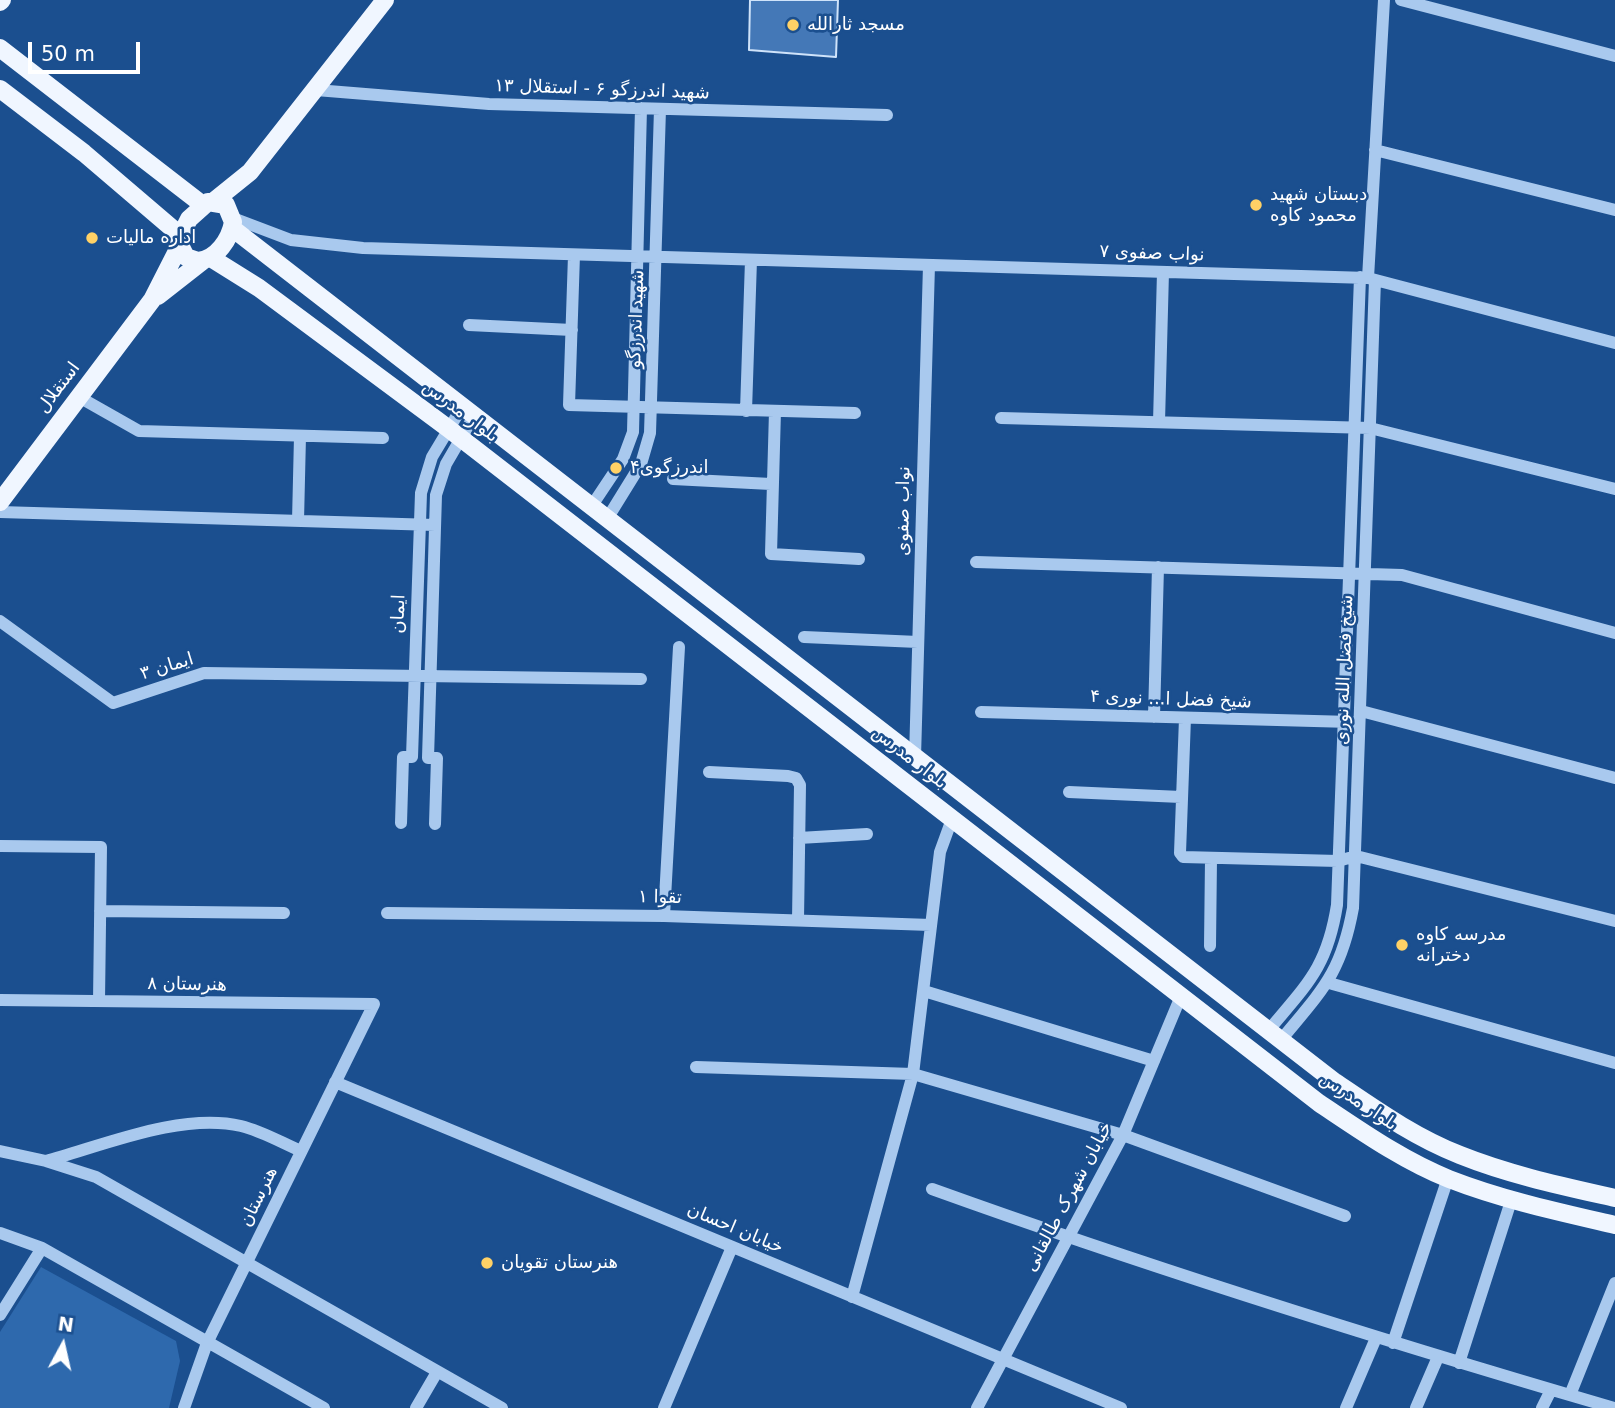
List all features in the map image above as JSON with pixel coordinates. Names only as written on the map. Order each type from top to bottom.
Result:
[{"type":"main road","points":[[208,203],[250,172],[385,0]]},
{"type":"main road","name":"بلوار مدرس","points":[[0,48],[208,203],[226,205],[233,221],[468,412],[1335,1082],[1400,1126],[1458,1154],[1519,1176],[1615,1198]]},
{"type":"main road","name":"بلوار مدرس","points":[[0,89],[84,153],[179,241],[186,257],[208,259],[259,288],[455,434],[1320,1103],[1387,1148],[1448,1178],[1511,1201],[1615,1226]]},
{"type":"main road","points":[[233,221],[250,172]]},
{"type":"main road","name":"استقلال","points":[[0,502],[152,300],[179,241],[208,203]]},
{"type":"main road","name":"استقلال","points":[[152,300],[208,259],[233,221]]},
{"type":"street","points":[[1367,278],[1384,0]]},
{"type":"street","points":[[1401,0],[1615,56]]},
{"type":"street","name":"شهید اندرزگو ۶ - استقلال ۱۳","points":[[316,90],[489,104],[887,115]]},
{"type":"street","points":[[591,506],[623,459],[633,432],[641,108]]},
{"type":"street","name":"شهید اندرزگو","points":[[607,519],[641,464],[650,433],[660,109]]},
{"type":"street","points":[[1375,150],[1615,210]]},
{"type":"street","name":"نواب صفوی ۷","points":[[233,221],[291,240],[363,248],[1367,278],[1615,343]]},
{"type":"street","points":[[574,255],[569,405],[855,414]]},
{"type":"street","points":[[746,411],[751,260]]},
{"type":"street","name":"نواب صفوی","points":[[915,757],[929,265]]},
{"type":"street","points":[[1159,422],[1163,272]]},
{"type":"street","name":"شیخ فضل الله نوری","points":[[1274,1035],[1315,974],[1331,942],[1337,905],[1355,428],[1367,278]]},
{"type":"street","name":"شیخ فضل الله نوری","points":[[1274,1035],[1329,983],[1346,947],[1353,908],[1370,428],[1367,278]]},
{"type":"street","points":[[469,325],[572,330]]},
{"type":"street","points":[[79,397],[139,431],[383,438]]},
{"type":"street","points":[[775,411],[771,554],[859,559]]},
{"type":"street","name":"ایمان","points":[[401,823],[403,757],[412,757],[419,524],[424,474],[455,434],[468,412]]},
{"type":"street","points":[[1001,418],[1370,428],[1615,489]]},
{"type":"street","name":"ایمان","points":[[435,824],[437,758],[428,758],[435,525],[439,479],[455,434]]},
{"type":"street","points":[[298,521],[300,436]]},
{"type":"street","points":[[673,479],[771,484]]},
{"type":"street","points":[[0,512],[435,525]]},
{"type":"street","points":[[976,562],[1402,575],[1615,633]]},
{"type":"street","points":[[1154,717],[1158,567]]},
{"type":"street","name":"ایمان ۳","points":[[0,621],[113,703],[204,673],[415,674]]},
{"type":"street","points":[[804,637],[918,642]]},
{"type":"street","points":[[664,916],[679,647]]},
{"type":"street","points":[[415,674],[641,679]]},
{"type":"street","name":"شیخ فضل ا... نوری ۴","points":[[981,712],[1345,722],[1361,717],[1615,778]]},
{"type":"street","points":[[1185,718],[1180,856],[1338,861],[1356,856],[1615,921]]},
{"type":"street","points":[[709,772],[796,778],[800,785],[798,920]]},
{"type":"street","points":[[1069,792],[1181,797]]},
{"type":"street","points":[[852,1297],[913,1074],[940,852],[952,819]]},
{"type":"street","points":[[799,838],[867,834]]},
{"type":"street","points":[[0,846],[101,847],[99,1001]]},
{"type":"street","points":[[1210,946],[1211,859]]},
{"type":"street","points":[[100,911],[284,913]]},
{"type":"street","name":"تقوا ۱","points":[[387,913],[664,916],[932,925]]},
{"type":"street","points":[[1329,983],[1615,1063]]},
{"type":"street","points":[[924,991],[1037,1023],[1154,1061]]},
{"type":"street","name":"خیابان شهرک طالقانی","points":[[977,1408],[1123,1135],[1181,996]]},
{"type":"street","name":"هنرستان ۸","points":[[0,1000],[374,1004]]},
{"type":"street","name":"هنرستان","points":[[184,1408],[206,1343],[374,1004]]},
{"type":"street","points":[[696,1066],[913,1074],[1123,1135],[1345,1216]]},
{"type":"street","name":"خیابان احسان","points":[[335,1082],[1121,1408]]},
{"type":"street","points":[[46,1161],[179,1125],[211,1122],[243,1126],[301,1151]]},
{"type":"street","points":[[0,1151],[46,1161],[96,1177],[502,1408]]},
{"type":"street","points":[[1393,1343],[1448,1178]]},
{"type":"street","points":[[932,1189],[1068,1238],[1376,1338],[1614,1408]]},
{"type":"street","points":[[1459,1363],[1511,1201]]},
{"type":"street","points":[[0,1233],[42,1248],[324,1408]]},
{"type":"street","points":[[663,1408],[732,1247]]},
{"type":"street","points":[[0,1315],[42,1248]]},
{"type":"street","points":[[1570,1395],[1615,1283]]},
{"type":"street","points":[[1346,1408],[1376,1338]]},
{"type":"street","points":[[1416,1408],[1438,1357]]},
{"type":"street","points":[[416,1408],[437,1372]]},
{"type":"street","points":[[1542,1408],[1550,1390]]},
{"type":"shaded area","points":[[41,1267],[176,1341],[180,1361],[169,1408],[0,1408],[0,1332]]},
{"type":"building","name":"مسجد ثارالله","points":[[750,0],[838,0],[836,57],[749,50]]},
{"type":"place","name":"مسجد ثارالله","points":[[793,25]]},
{"type":"place","name":"دبستان شهید محمود کاوه","points":[[1256,205]]},
{"type":"place","name":"اداره مالیات","points":[[92,238]]},
{"type":"place","name":"اندرزگوی۴","points":[[616,468]]},
{"type":"place","name":"مدرسه کاوه دخترانه","points":[[1402,945]]},
{"type":"place","name":"هنرستان تقویان","points":[[487,1263]]}]
